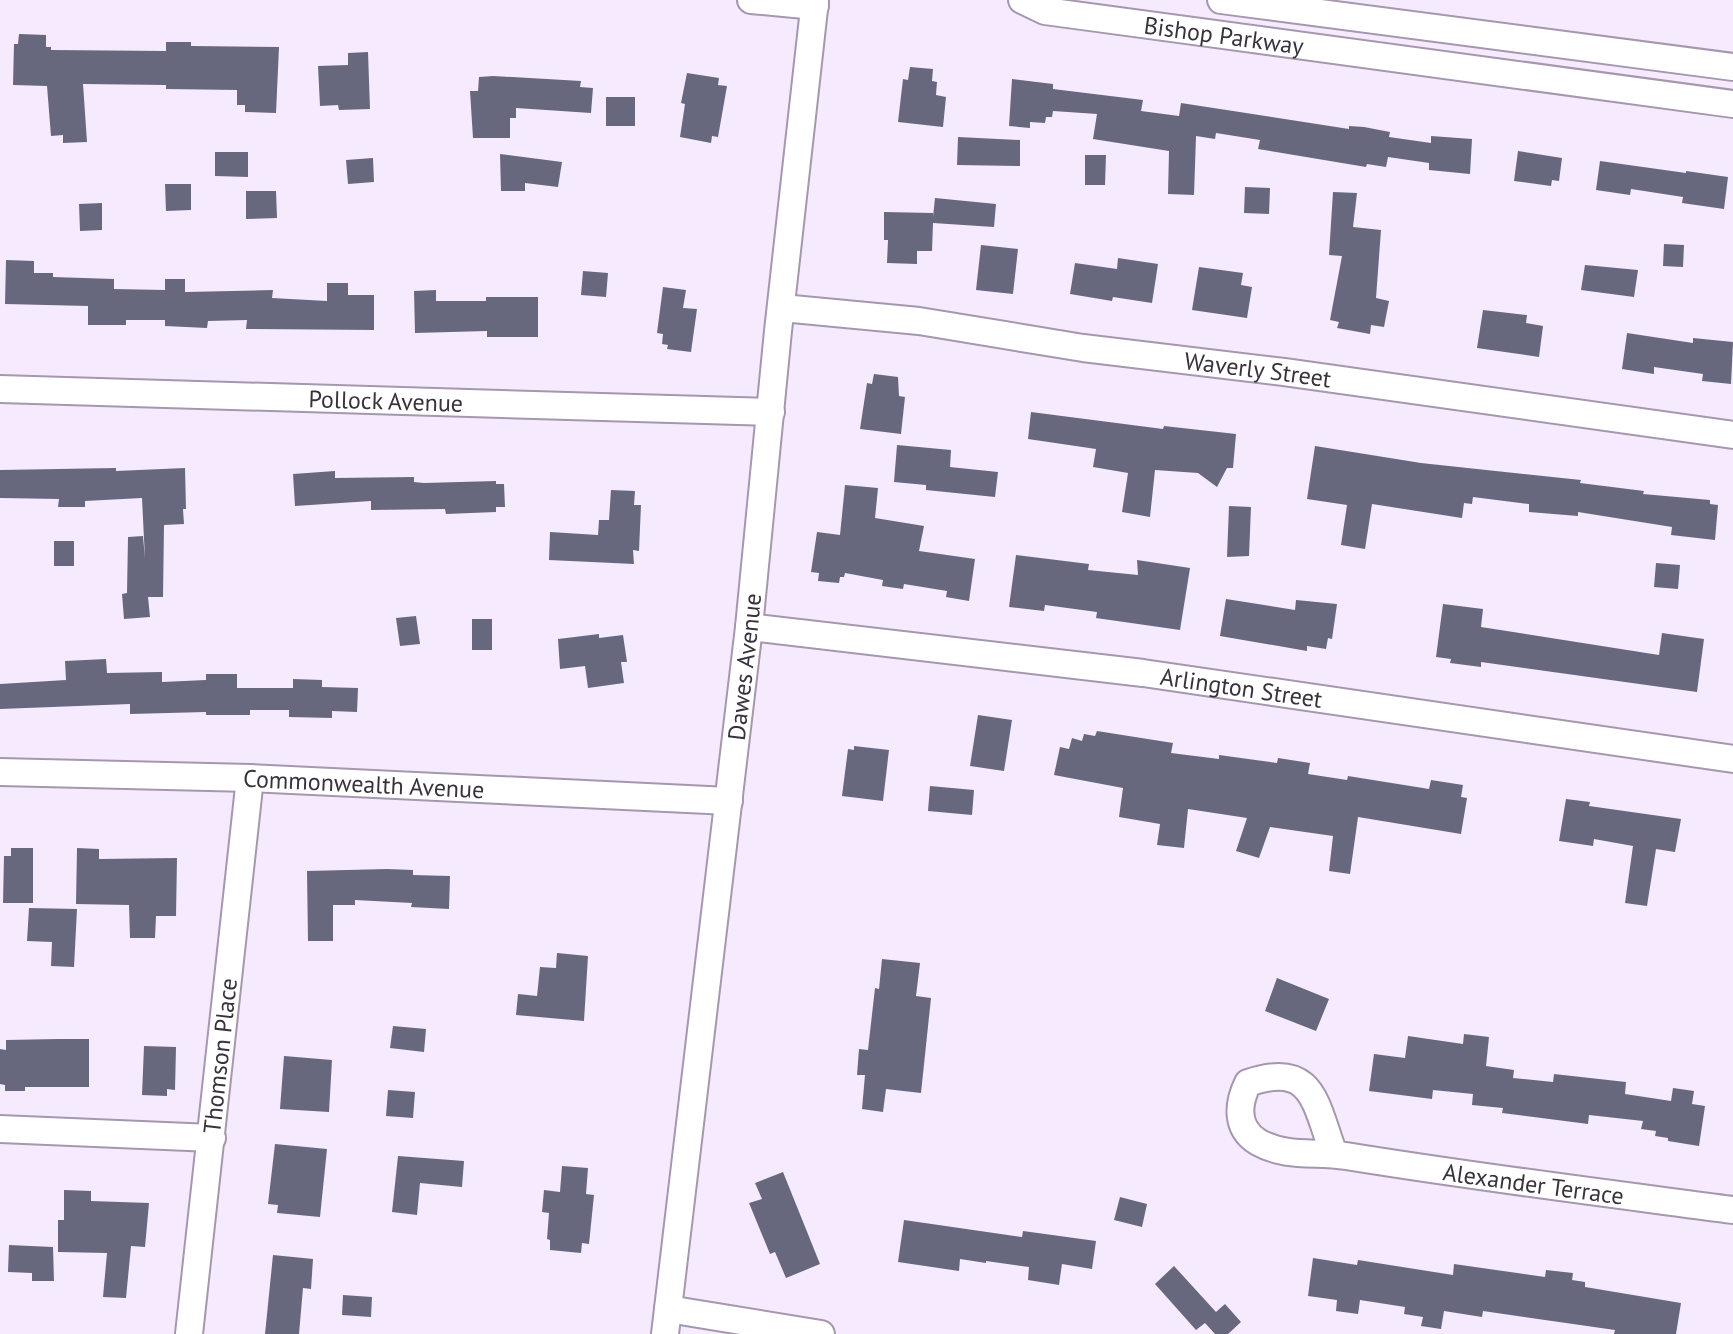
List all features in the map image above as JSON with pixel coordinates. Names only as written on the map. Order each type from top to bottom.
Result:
[{"type":"street","points":[[751,0],[815,3]]},
{"type":"street","name":"Bishop Parkway","points":[[1022,0],[1045,11],[1733,104]]},
{"type":"street","name":"Bishop Parkway","points":[[1221,0],[1733,67]]},
{"type":"street","name":"Dawes Avenue","points":[[666,1322],[749,627],[815,3]]},
{"type":"street","points":[[1428,63],[1432,26]]},
{"type":"street","name":"Waverly Street","points":[[782,308],[919,321],[1083,348],[1284,372],[1733,435]]},
{"type":"street","name":"Pollock Avenue","points":[[0,389],[771,412]]},
{"type":"street","name":"Arlington Street","points":[[749,627],[1143,673],[1733,759]]},
{"type":"street","name":"Commonwealth Avenue","points":[[0,772],[250,778],[729,801]]},
{"type":"street","name":"Thomson Place","points":[[189,1334],[250,778]]},
{"type":"street","points":[[0,1129],[212,1138]]},
{"type":"street","name":"Alexander Terrace","points":[[1334,1154],[1733,1210]]},
{"type":"street","points":[[666,1322],[821,1334]]},
{"type":"building","points":[[19,34],[46,35],[46,47],[51,47],[51,50],[166,51],[166,42],[191,42],[191,46],[279,47],[276,113],[245,112],[245,105],[237,105],[237,90],[83,84],[87,142],[63,143],[63,135],[51,136],[47,86],[13,85],[14,44],[18,44]]},
{"type":"building","points":[[368,52],[370,109],[339,110],[338,105],[320,106],[318,66],[348,65],[348,53]]},
{"type":"building","points":[[910,67],[933,69],[932,81],[937,82],[936,95],[946,97],[943,127],[898,122],[903,79],[908,80]]},
{"type":"building","points":[[687,73],[719,78],[718,85],[727,86],[718,137],[712,136],[711,143],[680,137],[685,104],[681,103]]},
{"type":"building","points":[[479,77],[581,81],[580,87],[593,88],[591,113],[516,108],[516,118],[510,118],[510,138],[473,138],[470,91],[478,91]]},
{"type":"building","points":[[1012,79],[1053,84],[1053,89],[1143,100],[1141,111],[1179,116],[1181,103],[1349,129],[1349,126],[1364,127],[1390,132],[1389,137],[1431,143],[1431,136],[1472,139],[1470,174],[1429,170],[1429,163],[1388,157],[1386,167],[1367,164],[1366,167],[1258,149],[1260,140],[1216,133],[1215,139],[1196,136],[1194,195],[1168,194],[1169,151],[1093,139],[1097,114],[1053,111],[1052,117],[1046,117],[1045,123],[1030,122],[1030,128],[1009,126]]},
{"type":"building","points":[[606,97],[635,97],[635,126],[606,126]]},
{"type":"building","points":[[958,137],[1020,140],[1020,166],[957,165]]},
{"type":"building","points":[[1518,151],[1562,158],[1559,181],[1552,180],[1551,186],[1514,181]]},
{"type":"building","points":[[215,152],[248,152],[248,177],[215,176]]},
{"type":"building","points":[[500,154],[562,162],[558,187],[525,183],[525,191],[501,191]]},
{"type":"building","points":[[1085,155],[1106,155],[1105,185],[1085,185]]},
{"type":"building","points":[[373,158],[374,182],[348,184],[346,160]]},
{"type":"building","points":[[1600,161],[1728,177],[1724,209],[1682,203],[1683,197],[1631,189],[1630,195],[1596,190]]},
{"type":"building","points":[[165,184],[191,184],[191,210],[166,211]]},
{"type":"building","points":[[1245,187],[1270,188],[1269,214],[1244,213]]},
{"type":"building","points":[[246,191],[276,191],[277,218],[246,219]]},
{"type":"building","points":[[1333,192],[1357,193],[1353,227],[1381,230],[1376,298],[1389,301],[1384,327],[1371,325],[1370,334],[1337,328],[1339,322],[1330,320],[1342,256],[1329,255]]},
{"type":"building","points":[[935,198],[996,204],[994,227],[933,223],[932,251],[917,251],[917,264],[887,263],[884,212],[933,213],[933,217]]},
{"type":"building","points":[[102,203],[102,230],[80,231],[79,204]]},
{"type":"building","points":[[1664,244],[1684,245],[1683,267],[1663,266]]},
{"type":"building","points":[[981,245],[1018,249],[1013,294],[976,290]]},
{"type":"building","points":[[1118,258],[1158,264],[1152,303],[1070,294],[1075,263],[1117,269]]},
{"type":"building","points":[[6,260],[34,261],[34,273],[53,273],[53,277],[114,279],[114,289],[165,290],[165,279],[185,279],[185,292],[273,290],[272,298],[327,301],[327,283],[348,283],[348,295],[374,295],[374,330],[246,329],[247,320],[208,321],[207,328],[165,326],[165,320],[126,320],[126,325],[88,325],[88,306],[5,304]]},
{"type":"building","points":[[1585,265],[1638,270],[1634,297],[1581,290]]},
{"type":"building","points":[[1199,267],[1243,273],[1241,285],[1252,287],[1247,318],[1192,310]]},
{"type":"building","points":[[583,271],[608,273],[606,297],[581,295]]},
{"type":"building","points":[[663,287],[686,290],[683,308],[697,309],[691,352],[667,349],[668,345],[662,344],[663,334],[657,333]]},
{"type":"building","points":[[436,290],[436,301],[538,297],[538,337],[487,337],[487,331],[415,333],[414,291]]},
{"type":"building","points":[[1483,310],[1527,315],[1526,323],[1543,326],[1539,357],[1477,348]]},
{"type":"building","points":[[1627,333],[1693,343],[1693,338],[1733,342],[1731,384],[1702,381],[1703,374],[1654,367],[1654,374],[1622,369]]},
{"type":"building","points":[[874,374],[898,377],[899,396],[905,397],[901,434],[860,429],[867,383],[872,384]]},
{"type":"building","points":[[1031,412],[1163,429],[1164,426],[1236,434],[1233,468],[1227,468],[1217,487],[1198,473],[1155,470],[1150,517],[1122,512],[1128,473],[1093,467],[1096,449],[1028,439]]},
{"type":"building","points":[[897,445],[951,450],[950,467],[998,472],[995,497],[926,490],[926,485],[894,482]]},
{"type":"building","points":[[1315,446],[1421,463],[1581,480],[1580,483],[1644,491],[1643,494],[1710,500],[1710,504],[1718,505],[1715,540],[1671,535],[1672,527],[1578,512],[1578,516],[1529,512],[1529,504],[1473,497],[1472,504],[1464,503],[1462,518],[1372,504],[1365,549],[1341,545],[1347,505],[1307,499]]},
{"type":"building","points":[[116,468],[116,471],[185,468],[184,524],[164,525],[163,597],[148,597],[150,617],[124,619],[122,594],[127,593],[128,537],[143,536],[145,559],[142,498],[85,501],[85,507],[58,507],[59,499],[0,498],[0,470]]},
{"type":"building","points":[[335,471],[335,478],[414,477],[414,482],[424,483],[496,481],[496,484],[504,484],[505,507],[496,507],[496,512],[446,514],[445,509],[371,510],[371,501],[295,506],[293,474]]},
{"type":"building","points":[[845,485],[878,488],[875,518],[924,526],[919,551],[975,559],[969,601],[946,597],[947,591],[904,584],[903,589],[882,586],[883,580],[845,573],[839,583],[818,581],[819,573],[811,572],[817,532],[840,535]]},
{"type":"building","points":[[611,490],[635,491],[634,505],[641,505],[639,551],[633,550],[634,564],[549,560],[550,532],[598,535],[599,520],[609,520]]},
{"type":"building","points":[[1229,506],[1251,507],[1249,556],[1227,557]]},
{"type":"building","points":[[54,541],[74,541],[74,566],[54,566]]},
{"type":"building","points":[[1016,555],[1089,564],[1088,570],[1138,575],[1137,560],[1190,568],[1180,630],[1096,618],[1097,612],[1045,605],[1044,611],[1009,607]]},
{"type":"building","points":[[1656,563],[1680,565],[1678,589],[1654,587]]},
{"type":"building","points":[[1226,599],[1295,610],[1296,600],[1337,604],[1332,639],[1328,638],[1326,649],[1307,646],[1307,651],[1220,636]]},
{"type":"building","points":[[1443,604],[1483,609],[1481,627],[1659,655],[1662,633],[1704,639],[1697,692],[1481,662],[1481,667],[1450,663],[1451,659],[1436,657]]},
{"type":"building","points":[[416,616],[420,644],[400,646],[396,618]]},
{"type":"building","points":[[472,619],[492,619],[492,650],[472,650]]},
{"type":"building","points":[[599,634],[599,638],[623,635],[627,662],[621,662],[624,683],[588,688],[585,666],[560,669],[558,639]]},
{"type":"building","points":[[106,659],[107,673],[162,672],[162,682],[206,680],[206,674],[237,674],[237,688],[293,688],[293,679],[322,680],[322,687],[358,688],[357,712],[332,711],[332,718],[289,717],[289,710],[250,710],[250,715],[206,715],[206,712],[130,714],[130,704],[0,709],[0,684],[66,680],[65,661]]},
{"type":"building","points":[[978,715],[1012,720],[1004,771],[970,766]]},
{"type":"building","points":[[1097,731],[1173,743],[1171,753],[1219,759],[1219,755],[1277,763],[1278,758],[1310,763],[1308,774],[1347,780],[1348,776],[1429,789],[1431,780],[1463,785],[1461,797],[1467,798],[1461,834],[1358,817],[1350,874],[1329,871],[1333,836],[1270,827],[1259,858],[1236,851],[1247,818],[1188,809],[1184,848],[1157,845],[1160,824],[1119,817],[1123,788],[1054,775],[1060,747],[1069,749],[1072,738],[1082,741],[1084,734],[1095,736]]},
{"type":"building","points":[[854,746],[889,750],[883,801],[842,796],[848,749],[854,750]]},
{"type":"building","points":[[930,786],[974,790],[972,815],[928,811]]},
{"type":"building","points":[[1566,799],[1590,802],[1589,806],[1681,819],[1675,852],[1656,849],[1647,906],[1625,903],[1633,846],[1594,839],[1593,846],[1559,841]]},
{"type":"building","points":[[11,848],[33,848],[33,903],[3,903],[4,856],[11,856]]},
{"type":"building","points":[[77,848],[99,849],[99,859],[177,858],[176,916],[156,916],[155,938],[130,938],[129,905],[76,904]]},
{"type":"building","points":[[413,870],[413,875],[450,876],[449,909],[411,907],[412,903],[355,900],[355,905],[333,905],[333,941],[308,941],[307,871]]},
{"type":"building","points":[[29,908],[77,909],[74,967],[51,966],[52,942],[27,941]]},
{"type":"building","points":[[557,953],[588,956],[584,1021],[516,1015],[518,994],[537,996],[540,967],[556,968]]},
{"type":"building","points":[[882,959],[920,963],[916,996],[931,998],[921,1093],[886,1089],[883,1112],[862,1109],[865,1075],[857,1075],[859,1049],[868,1050],[875,988],[879,989]]},
{"type":"building","points":[[1277,978],[1329,999],[1316,1031],[1265,1011]]},
{"type":"building","points":[[393,1026],[426,1029],[424,1052],[390,1048]]},
{"type":"building","points":[[1464,1034],[1489,1037],[1486,1066],[1514,1070],[1513,1078],[1553,1082],[1554,1074],[1626,1082],[1625,1094],[1671,1101],[1673,1088],[1694,1091],[1692,1104],[1705,1106],[1699,1146],[1655,1136],[1656,1131],[1641,1129],[1643,1121],[1589,1115],[1588,1124],[1502,1113],[1503,1108],[1472,1105],[1473,1094],[1433,1090],[1432,1099],[1369,1091],[1374,1054],[1405,1058],[1408,1036],[1463,1044]]},
{"type":"building","points":[[89,1039],[89,1087],[25,1087],[25,1091],[5,1091],[5,1085],[0,1084],[0,1049],[6,1050],[6,1040]]},
{"type":"building","points":[[144,1046],[176,1047],[175,1090],[167,1089],[167,1096],[142,1095]]},
{"type":"building","points":[[284,1056],[332,1060],[329,1112],[280,1109]]},
{"type":"building","points":[[388,1090],[415,1092],[413,1118],[386,1116]]},
{"type":"building","points":[[275,1144],[327,1149],[320,1217],[277,1213],[278,1205],[268,1204]]},
{"type":"building","points":[[398,1156],[464,1161],[462,1187],[420,1183],[417,1215],[392,1212]]},
{"type":"building","points":[[562,1166],[588,1168],[586,1194],[594,1195],[589,1244],[582,1243],[581,1253],[550,1250],[550,1240],[547,1239],[549,1213],[542,1212],[544,1190],[560,1192]]},
{"type":"building","points":[[783,1172],[820,1264],[786,1278],[775,1252],[770,1254],[749,1203],[762,1199],[755,1183]]},
{"type":"building","points":[[64,1190],[91,1191],[91,1201],[149,1203],[145,1247],[131,1246],[126,1298],[103,1297],[107,1253],[58,1252],[58,1220],[64,1220]]},
{"type":"building","points":[[1120,1197],[1147,1204],[1142,1227],[1114,1220]]},
{"type":"building","points":[[904,1220],[1022,1237],[1023,1231],[1096,1241],[1092,1269],[1062,1264],[1059,1285],[1028,1280],[1029,1267],[960,1259],[959,1271],[898,1262]]},
{"type":"building","points":[[9,1245],[53,1247],[54,1281],[32,1281],[32,1273],[8,1272]]},
{"type":"building","points":[[273,1255],[313,1259],[311,1289],[303,1288],[299,1334],[265,1334]]},
{"type":"building","points":[[1313,1258],[1357,1265],[1358,1260],[1453,1275],[1454,1264],[1545,1277],[1546,1270],[1573,1273],[1572,1280],[1585,1282],[1585,1287],[1681,1303],[1676,1334],[1614,1334],[1615,1330],[1483,1311],[1482,1317],[1444,1311],[1441,1329],[1421,1326],[1423,1317],[1404,1314],[1405,1307],[1360,1300],[1358,1314],[1336,1311],[1337,1300],[1308,1296]]},
{"type":"building","points":[[1174,1266],[1216,1312],[1225,1304],[1241,1322],[1228,1334],[1215,1334],[1205,1323],[1196,1330],[1155,1284]]},
{"type":"building","points":[[343,1295],[372,1297],[371,1317],[342,1315]]}]
